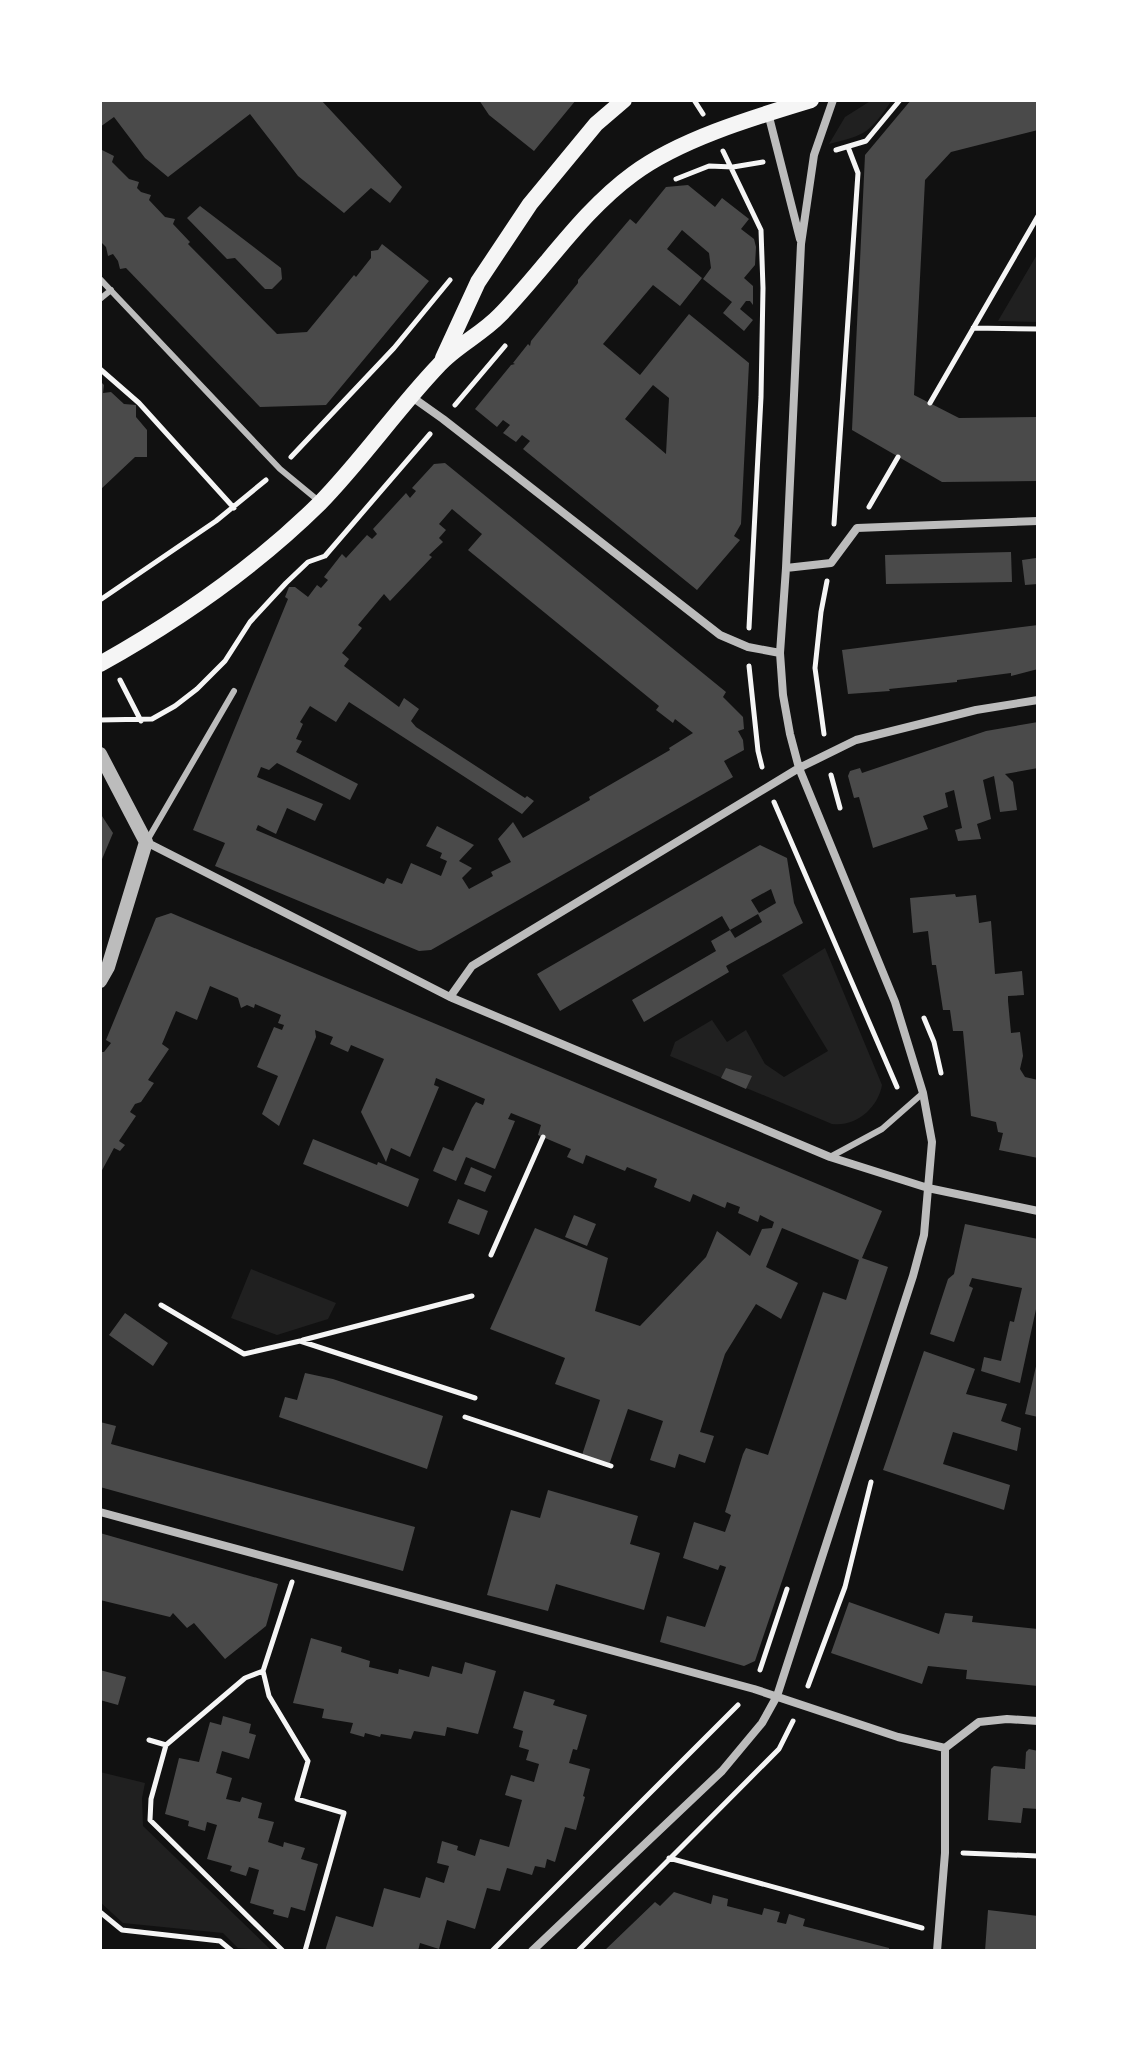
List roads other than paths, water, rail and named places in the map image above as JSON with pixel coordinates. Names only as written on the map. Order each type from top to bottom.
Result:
[{"type":"main road","points":[[441,363],[478,282],[530,204],[596,124],[624,100]]},
{"type":"main road","points":[[100,664],[195,606],[270,547],[320,502],[441,363],[498,318],[580,223],[632,175],[655,159],[768,104],[811,100]]},
{"type":"street","points":[[532,1951],[722,1771],[762,1723],[777,1696],[924,1235],[932,1142],[923,1093],[895,1002],[799,768],[783,695],[780,653],[782,600],[801,244],[814,155],[833,100]]},
{"type":"street","points":[[768,104],[801,244]]},
{"type":"street","points":[[412,397],[720,635],[748,647],[780,653]]},
{"type":"street","points":[[786,568],[831,563],[857,528],[1038,521]]},
{"type":"street","points":[[450,997],[472,966],[799,768],[856,740],[976,710],[1038,700]]},
{"type":"street","points":[[100,754],[146,842],[450,997],[830,1157],[928,1188],[1038,1211]]},
{"type":"street","points":[[100,981],[108,967],[146,842]]},
{"type":"street","points":[[100,1512],[754,1689],[898,1737],[945,1748]]},
{"type":"street","points":[[945,1748],[979,1722],[1007,1719],[1038,1721]]},
{"type":"street","points":[[937,1951],[945,1853],[945,1748]]},
{"type":"lane","points":[[100,279],[280,469],[320,502]]},
{"type":"lane","points":[[100,299],[111,290]]},
{"type":"lane","points":[[146,842],[234,691]]},
{"type":"lane","points":[[830,1157],[882,1129],[923,1093]]}]
